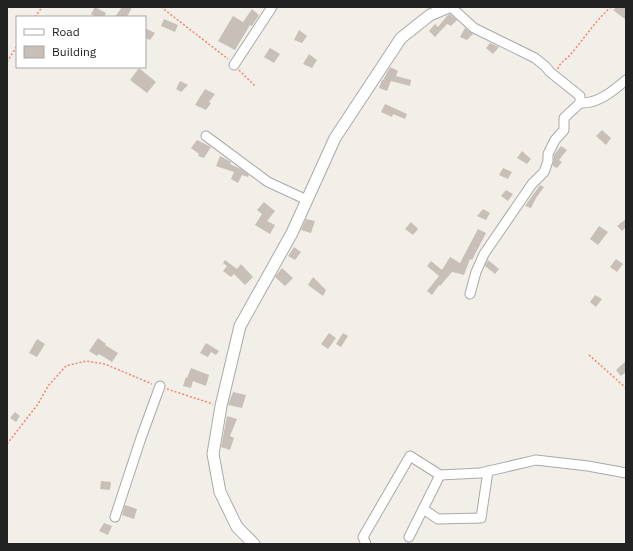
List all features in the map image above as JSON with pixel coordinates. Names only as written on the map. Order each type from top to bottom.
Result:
[{"type":"street","points":[[234,65],[272,7]]},
{"type":"street","points":[[254,544],[237,527],[220,492],[213,454],[221,406],[240,326],[292,233],[335,138],[401,38],[430,15],[450,7],[474,28],[535,58],[580,96],[580,103]]},
{"type":"street","points":[[470,294],[474,284],[476,272],[484,254],[532,184],[544,172],[548,161],[548,154],[555,140],[564,130],[564,118],[580,103],[589,103],[610,93],[626,80]]},
{"type":"street","points":[[206,136],[268,182],[307,200]]},
{"type":"street","points":[[115,517],[160,386]]},
{"type":"street","points":[[366,544],[363,537],[410,456],[440,475],[480,473],[536,460],[588,466],[626,473]]},
{"type":"street","points":[[423,509],[438,519],[481,518],[488,471]]},
{"type":"street","points":[[409,537],[440,475]]},
{"type":"path","points":[[36,16],[42,7]]},
{"type":"path","points":[[161,7],[226,57],[255,86]]},
{"type":"path","points":[[555,76],[559,66],[568,57],[597,20],[611,7]]},
{"type":"path","points":[[7,62],[16,48]]},
{"type":"path","points":[[589,355],[626,388]]},
{"type":"path","points":[[7,444],[38,404],[48,386],[66,366],[86,360],[105,364],[160,386],[221,406]]},
{"type":"building","points":[[95,7],[106,13],[104,16],[95,16],[91,14]]},
{"type":"building","points":[[122,7],[132,7],[128,16],[116,16]]},
{"type":"building","points":[[617,7],[626,7],[626,20],[613,10]]},
{"type":"building","points":[[252,9],[259,15],[252,26],[250,25],[235,50],[218,41],[233,16],[243,22]]},
{"type":"building","points":[[450,14],[457,20],[451,26],[447,24],[435,37],[429,31],[435,24],[438,27]]},
{"type":"building","points":[[164,19],[178,25],[175,32],[161,26]]},
{"type":"building","points":[[146,28],[155,33],[150,40],[146,38]]},
{"type":"building","points":[[465,28],[473,34],[467,40],[460,37]]},
{"type":"building","points":[[299,30],[307,36],[302,43],[294,40]]},
{"type":"building","points":[[490,43],[499,47],[493,54],[486,48]]},
{"type":"building","points":[[270,48],[280,54],[274,63],[264,57]]},
{"type":"building","points":[[309,54],[317,60],[312,68],[303,64]]},
{"type":"building","points":[[390,67],[398,71],[396,76],[411,80],[410,86],[391,81],[387,91],[379,88]]},
{"type":"building","points":[[139,68],[156,82],[147,93],[130,80]]},
{"type":"building","points":[[180,81],[188,85],[181,92],[176,89]]},
{"type":"building","points":[[205,89],[215,94],[209,102],[211,103],[206,110],[195,105]]},
{"type":"building","points":[[385,104],[407,114],[405,119],[393,114],[392,117],[381,112]]},
{"type":"building","points":[[602,130],[611,138],[606,145],[596,136]]},
{"type":"building","points":[[197,140],[211,147],[204,158],[198,156],[199,154],[191,148]]},
{"type":"building","points":[[561,146],[567,150],[559,160],[562,162],[557,168],[553,166],[554,155]]},
{"type":"building","points":[[522,151],[531,159],[527,164],[517,158]]},
{"type":"building","points":[[220,156],[231,162],[230,164],[249,175],[248,177],[242,175],[238,183],[231,179],[234,172],[216,166]]},
{"type":"building","points":[[503,168],[512,172],[508,179],[499,175]]},
{"type":"building","points":[[540,185],[544,187],[531,208],[525,206]]},
{"type":"building","points":[[506,190],[513,194],[508,201],[501,196]]},
{"type":"building","points":[[264,202],[275,211],[267,221],[275,225],[270,234],[255,225],[262,214],[257,210]]},
{"type":"building","points":[[483,209],[490,213],[486,220],[477,216]]},
{"type":"building","points":[[306,219],[315,221],[311,233],[301,230]]},
{"type":"building","points":[[626,219],[626,227],[622,231],[617,226]]},
{"type":"building","points":[[411,222],[418,229],[413,235],[405,229]]},
{"type":"building","points":[[599,226],[608,232],[598,245],[590,239]]},
{"type":"building","points":[[478,229],[486,233],[472,260],[470,259],[464,275],[452,272],[440,286],[439,285],[432,295],[427,291],[439,276],[427,266],[431,261],[442,270],[450,257],[460,263]]},
{"type":"building","points":[[294,247],[301,252],[295,260],[288,256]]},
{"type":"building","points":[[616,259],[623,264],[617,272],[610,267]]},
{"type":"building","points":[[225,260],[237,269],[241,264],[253,277],[245,285],[234,274],[231,277],[223,271],[227,266],[223,263]]},
{"type":"building","points":[[488,260],[499,269],[495,274],[485,266]]},
{"type":"building","points":[[282,268],[293,278],[285,286],[275,277]]},
{"type":"building","points":[[313,277],[326,290],[323,296],[308,285]]},
{"type":"building","points":[[595,295],[602,299],[596,307],[590,302]]},
{"type":"building","points":[[329,333],[336,338],[328,349],[321,344]]},
{"type":"building","points":[[343,333],[348,336],[341,347],[336,344]]},
{"type":"building","points":[[98,338],[106,344],[105,345],[118,353],[112,362],[99,354],[97,356],[89,351]]},
{"type":"building","points":[[37,339],[45,344],[37,357],[29,353]]},
{"type":"building","points":[[206,343],[219,351],[216,355],[211,352],[208,357],[200,353]]},
{"type":"building","points":[[626,361],[626,372],[621,376],[616,370]]},
{"type":"building","points":[[191,368],[209,375],[206,386],[193,381],[191,388],[183,386]]},
{"type":"building","points":[[233,392],[246,395],[242,408],[228,405]]},
{"type":"building","points":[[15,412],[20,416],[16,422],[10,418]]},
{"type":"building","points":[[227,416],[237,419],[230,436],[234,438],[230,450],[221,447]]},
{"type":"building","points":[[101,481],[111,482],[110,490],[100,489]]},
{"type":"building","points":[[125,505],[137,509],[134,519],[122,515]]},
{"type":"building","points":[[104,523],[112,526],[108,535],[99,531]]}]
